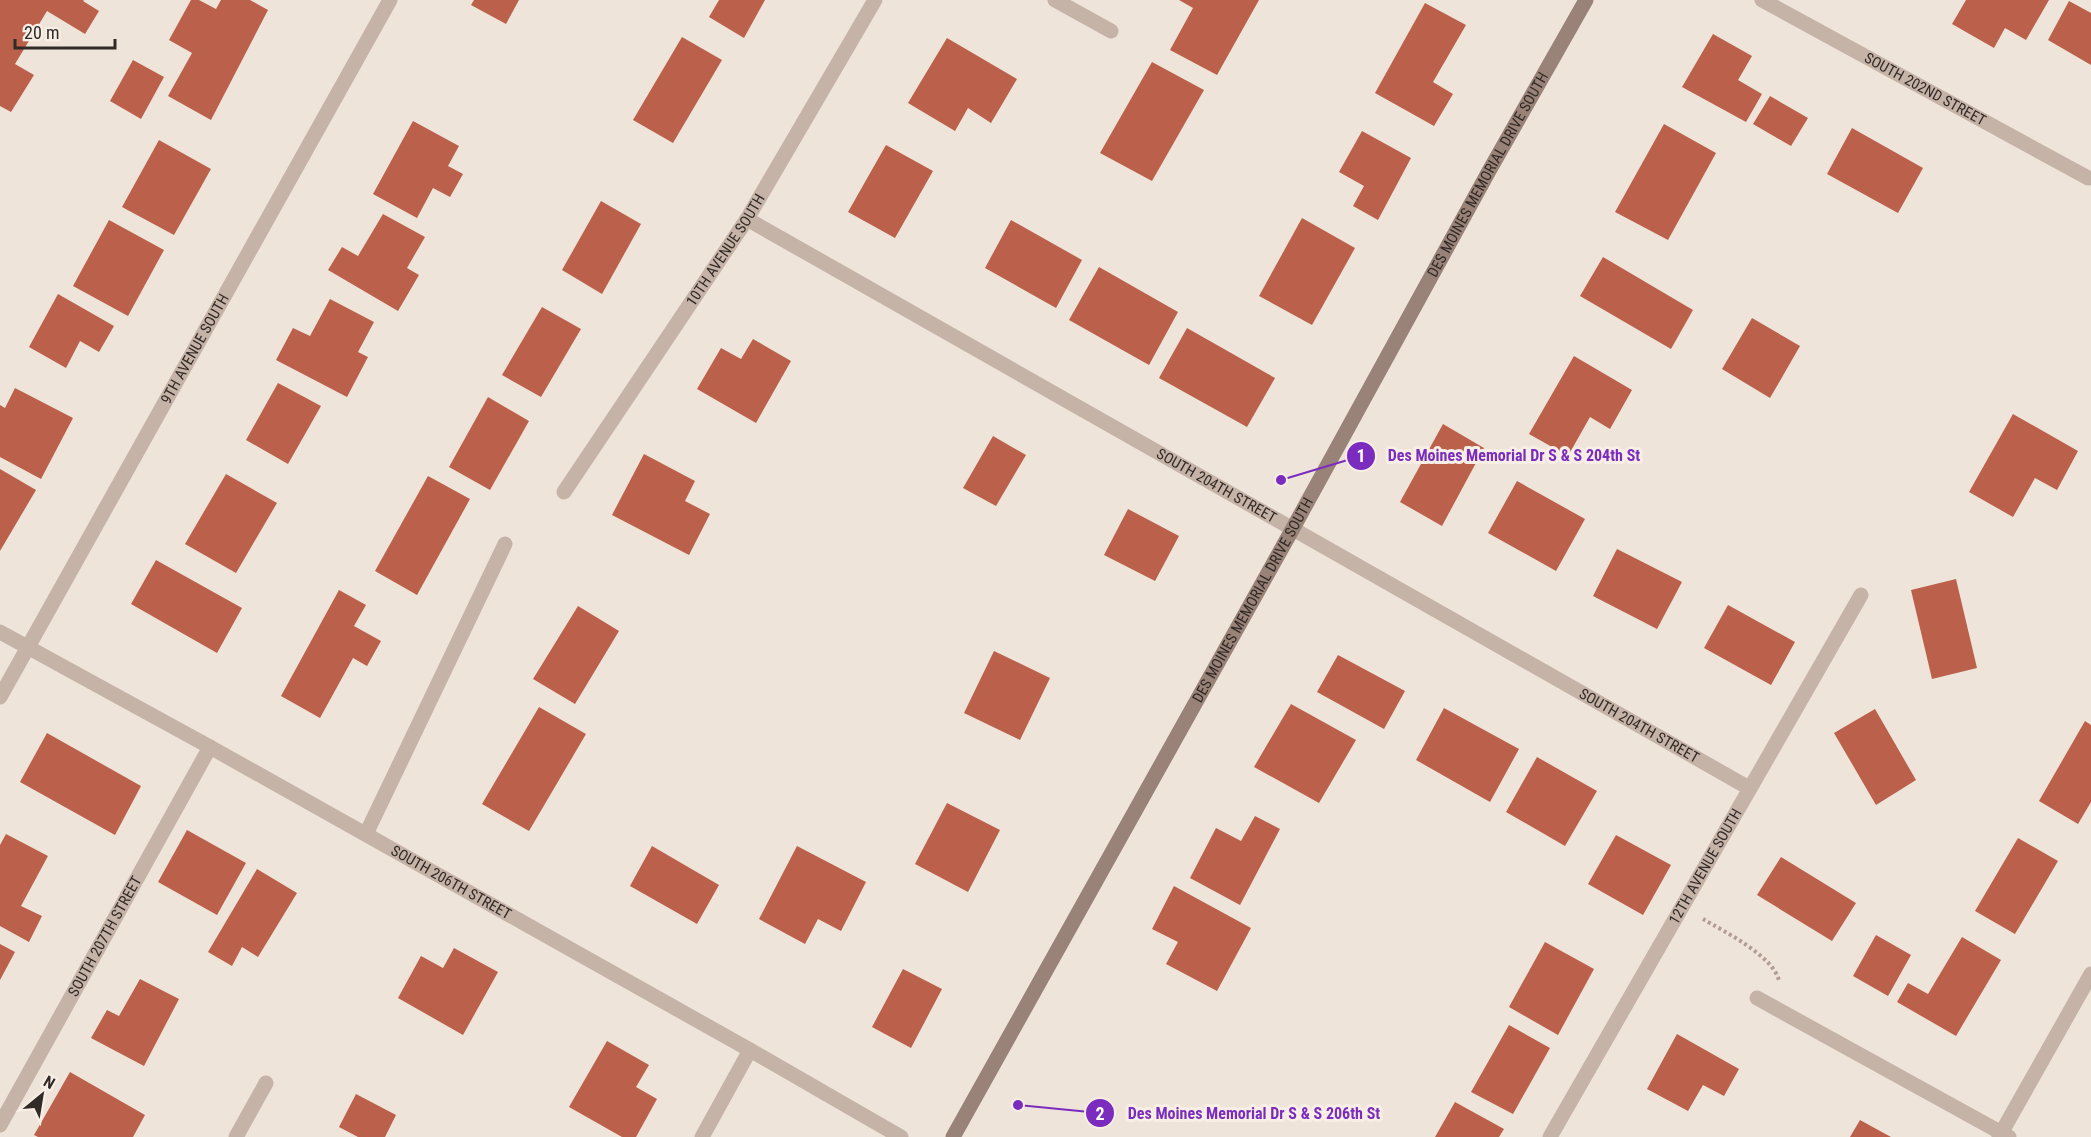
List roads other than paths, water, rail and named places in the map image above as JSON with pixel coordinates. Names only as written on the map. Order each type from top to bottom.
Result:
[{"type":"main road","name":"DES MOINES MEMORIAL DRIVE SOUTH","points":[[952,1137],[1586,0]]},
{"type":"street","name":"9TH AVENUE SOUTH","points":[[0,697],[390,0]]},
{"type":"street","name":"10TH AVENUE SOUTH","points":[[564,492],[747,219],[875,0]]},
{"type":"street","points":[[1055,0],[1111,31]]},
{"type":"street","name":"SOUTH 202ND STREET","points":[[1762,0],[2088,178]]},
{"type":"street","name":"SOUTH 204TH STREET","points":[[747,219],[1749,788]]},
{"type":"street","points":[[366,834],[505,544]]},
{"type":"street","name":"12TH AVENUE SOUTH","points":[[1550,1137],[1861,595]]},
{"type":"street","name":"SOUTH 206TH STREET","points":[[0,632],[366,834],[901,1137]]},
{"type":"street","name":"SOUTH 207TH STREET","points":[[0,1125],[210,747]]},
{"type":"street","points":[[1757,998],[2004,1136],[2091,974]]},
{"type":"street","points":[[702,1137],[750,1050]]},
{"type":"street","points":[[236,1137],[266,1083]]},
{"type":"place","name":"Des Moines Memorial Dr S & S 204th St","points":[[1281,480]]},
{"type":"place","name":"Des Moines Memorial Dr S & S 206th St","points":[[1018,1105]]}]
